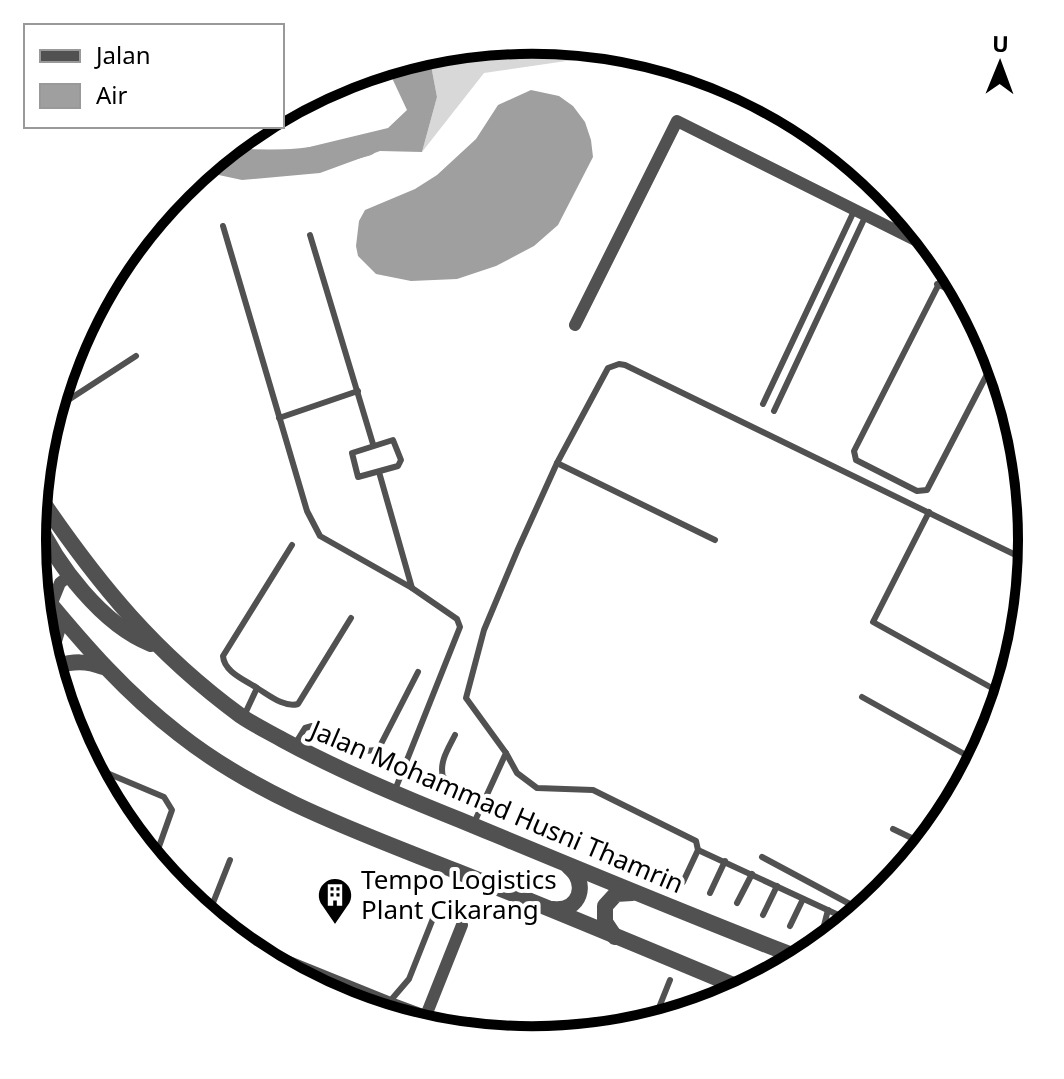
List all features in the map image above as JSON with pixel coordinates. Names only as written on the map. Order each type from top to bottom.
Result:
[{"type":"street","points":[[575,325],[677,121],[914,239]]},
{"type":"street","name":"Jalan Mohammad Husni Thamrin","points":[[47,508],[86,566],[157,646],[243,718],[394,793],[632,893],[787,953]]},
{"type":"street","points":[[46,535],[70,575],[121,627],[157,646]]},
{"type":"street","points":[[70,575],[60,583],[51,608],[103,667],[180,735],[267,790],[336,823],[729,983]]},
{"type":"street","points":[[63,665],[88,662],[103,667]]},
{"type":"street","points":[[550,909],[569,907],[581,891],[576,872],[568,866]]},
{"type":"street","points":[[615,937],[605,922],[605,906],[616,894],[632,893]]},
{"type":"street","points":[[427,1014],[462,925]]},
{"type":"lane","points":[[763,404],[861,212]]},
{"type":"lane","points":[[774,411],[861,212]]},
{"type":"lane","points":[[899,231],[902,225]]},
{"type":"lane","points":[[223,226],[279,418],[316,530],[320,536],[412,588],[457,619],[460,627],[394,793]]},
{"type":"lane","points":[[310,235],[373,444]]},
{"type":"lane","points":[[941,278],[854,451],[856,460],[917,491],[927,490],[988,372]]},
{"type":"lane","points":[[937,284],[949,289]]},
{"type":"lane","points":[[67,401],[136,356]]},
{"type":"lane","points":[[683,882],[698,850],[696,841],[593,790],[537,788],[517,773],[466,698],[484,630],[557,463],[608,368],[619,364],[1017,556]]},
{"type":"lane","points":[[279,418],[358,391]]},
{"type":"lane","points":[[393,440],[401,460],[398,466],[358,477],[351,456],[355,451],[373,444],[393,440]]},
{"type":"lane","points":[[557,463],[715,540]]},
{"type":"lane","points":[[379,472],[412,588]]},
{"type":"lane","points":[[929,512],[873,622],[994,689]]},
{"type":"lane","points":[[292,545],[223,656],[223,663],[282,703],[298,704],[351,618]]},
{"type":"lane","points":[[294,746],[305,728],[312,726],[366,751],[375,750],[418,672]]},
{"type":"lane","points":[[243,718],[257,688]]},
{"type":"lane","points":[[862,697],[967,756]]},
{"type":"lane","points":[[455,735],[444,756],[443,777],[483,801]]},
{"type":"lane","points":[[473,826],[506,753]]},
{"type":"lane","points":[[106,773],[164,797],[170,804],[172,810],[158,849]]},
{"type":"lane","points":[[893,829],[914,839]]},
{"type":"lane","points":[[698,850],[839,915]]},
{"type":"lane","points":[[762,857],[852,905]]},
{"type":"lane","points":[[212,905],[230,860]]},
{"type":"lane","points":[[710,893],[725,861]]},
{"type":"lane","points":[[737,903],[752,874]]},
{"type":"lane","points":[[763,915],[777,886]]},
{"type":"lane","points":[[790,926],[803,899]]},
{"type":"lane","points":[[823,929],[828,910]]},
{"type":"lane","points":[[390,1004],[409,979],[434,916]]},
{"type":"lane","points":[[282,956],[415,1011]]},
{"type":"lane","points":[[658,1009],[670,980]]},
{"type":"path","points":[[284,123],[318,103]]},
{"type":"shaded area","points":[[500,55],[581,57],[484,73],[422,152],[437,97],[431,64]]},
{"type":"water","points":[[431,64],[437,97],[422,152],[380,151],[320,173],[242,180],[212,174],[243,149],[297,150],[388,128],[407,110],[389,75]]},
{"type":"water","points":[[531,90],[559,96],[573,106],[585,122],[591,140],[593,157],[558,225],[534,246],[496,266],[457,279],[411,281],[376,274],[358,256],[356,246],[359,221],[365,210],[415,189],[437,175],[476,139],[498,105]]},
{"type":"waterway","points":[[228,161],[311,157],[367,146]]},
{"type":"place","name":"Tempo Logistics Plant Cikarang","points":[[335,926]]}]
